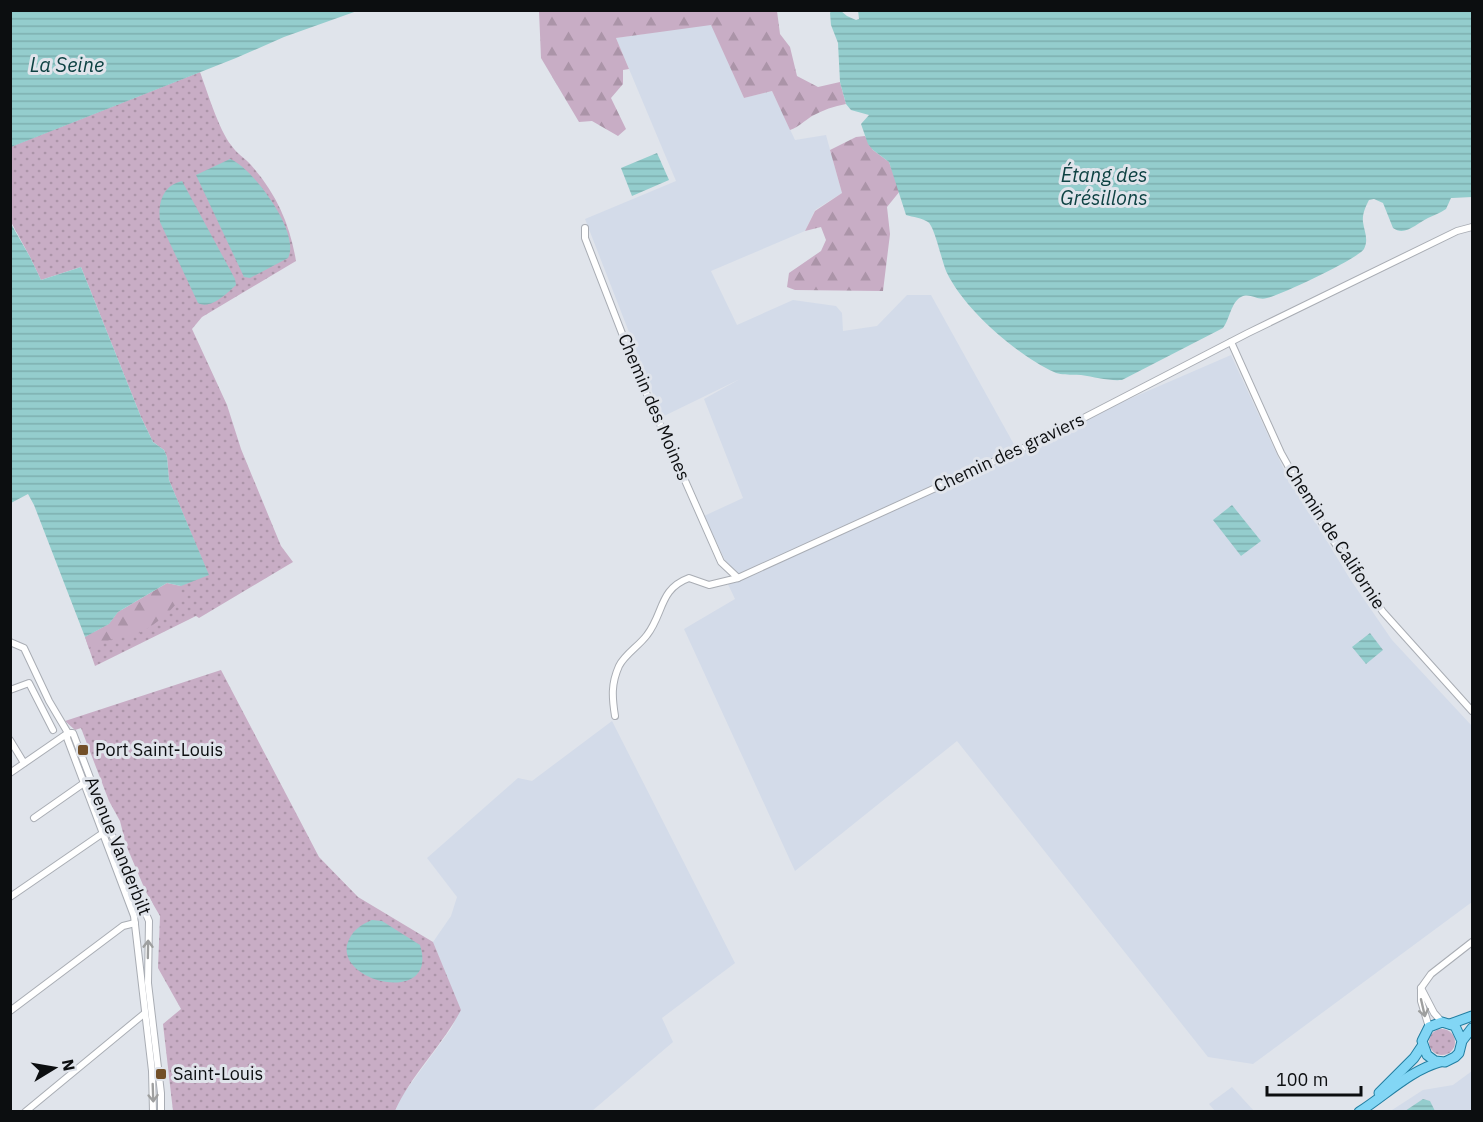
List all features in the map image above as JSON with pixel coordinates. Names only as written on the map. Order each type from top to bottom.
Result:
[{"type":"main road","points":[[1359,1112],[1407,1066],[1422,1046],[1423,1035],[1429,1027],[1473,1016]]},
{"type":"main road","points":[[1359,1112],[1428,1065],[1455,1057],[1462,1041],[1458,1030],[1446,1023]]},
{"type":"main road","points":[[1462,1041],[1473,1028]]},
{"type":"main road","points":[[1422,1046],[1430,1058],[1440,1062]]},
{"type":"street","name":"Chemin des graviers","points":[[615,716],[611,693],[620,665],[647,635],[669,590],[677,582],[689,578],[709,585],[738,578],[1043,439],[1231,342],[1457,231],[1473,227]]},
{"type":"street","name":"Chemin des Moines","points":[[585,228],[585,238],[642,383],[721,562],[738,578]]},
{"type":"street","name":"Chemin de Californie","points":[[1231,342],[1281,453],[1338,548],[1383,612],[1473,711]]},
{"type":"street","name":"Avenue Vanderbilt","points":[[10,642],[24,648],[49,701],[68,733],[67,738],[135,923],[152,1074],[153,1112]]},
{"type":"street","points":[[10,690],[28,683],[53,730]]},
{"type":"street","points":[[40,705],[49,701]]},
{"type":"street","name":"Avenue Vanderbilt","points":[[68,733],[73,733],[148,921],[148,983],[161,1093],[161,1112]]},
{"type":"street","points":[[10,773],[68,733]]},
{"type":"street","points":[[10,740],[24,763]]},
{"type":"street","points":[[34,819],[84,783]]},
{"type":"street","points":[[10,897],[103,833]]},
{"type":"street","points":[[10,1011],[123,926],[135,923]]},
{"type":"street","points":[[1429,1027],[1421,1001],[1421,988],[1431,974],[1473,942]]},
{"type":"street","points":[[1421,988],[1434,1013],[1446,1023]]},
{"type":"street","points":[[25,1112],[145,1013]]},
{"type":"shaded area","points":[[711,24],[744,98],[772,91],[795,140],[826,135],[842,193],[815,210],[805,231],[711,271],[737,325],[793,300],[836,306],[842,313],[843,331],[877,326],[907,295],[931,295],[1016,448],[1231,355],[1285,472],[1350,579],[1392,640],[1472,726],[1472,902],[1253,1064],[1208,1057],[957,741],[795,871],[684,629],[735,599],[725,578],[732,575],[704,516],[743,498],[704,399],[740,379],[662,417],[585,219],[676,181],[616,38]]},
{"type":"shaded area","points":[[612,721],[735,963],[662,1018],[673,1042],[592,1111],[395,1112],[401,1097],[451,1029],[460,1010],[433,942],[451,916],[457,897],[427,858],[518,778],[532,781]]},
{"type":"shaded area","points":[[1472,1071],[1472,1111],[1389,1112],[1423,1090],[1453,1085]]},
{"type":"shaded area","points":[[1232,1087],[1254,1111],[1215,1111],[1209,1104]]},
{"type":"green space","points":[[539,11],[777,11],[780,34],[790,47],[797,76],[818,87],[840,82],[846,104],[820,112],[790,130],[772,91],[744,98],[711,25],[616,38],[629,69],[623,70],[623,84],[611,98],[626,129],[618,136],[592,121],[579,122],[541,58]]},
{"type":"green space","points":[[200,72],[222,130],[235,151],[249,162],[275,198],[290,234],[296,261],[202,317],[192,329],[227,405],[241,449],[281,546],[293,562],[199,618],[196,616],[95,666],[85,637],[109,624],[118,612],[208,574],[169,480],[167,457],[164,450],[153,442],[141,417],[81,267],[41,280],[11,222],[10,147]]},
{"type":"green space","points":[[865,136],[873,150],[889,162],[900,191],[887,207],[890,234],[883,291],[795,290],[787,287],[789,273],[821,251],[826,240],[821,227],[805,231],[815,211],[842,193],[830,150],[856,137]]},
{"type":"green space","points":[[167,583],[181,586],[179,601],[165,616],[133,636],[117,637],[89,649],[85,637],[109,624],[118,612]]},
{"type":"green space","points":[[221,670],[319,857],[358,897],[433,942],[461,1010],[409,1085],[395,1111],[173,1111],[163,1024],[181,1009],[158,968],[160,916],[146,892],[126,845],[120,821],[109,801],[81,728],[75,730],[65,721]]},
{"type":"green space","points":[[112,840],[142,910],[135,913],[109,841]]},
{"type":"green space","points":[[1442,1029],[1452,1032],[1455,1042],[1452,1052],[1442,1055],[1432,1052],[1429,1042],[1432,1032]]},
{"type":"water","name":"La Seine","points":[[11,10],[357,11],[284,37],[11,147]]},
{"type":"water","name":"Étang des Grésillons","points":[[858,10],[1472,11],[1472,197],[1451,198],[1446,209],[1402,231],[1393,228],[1383,203],[1374,199],[1369,200],[1363,219],[1366,238],[1364,249],[1349,260],[1275,295],[1263,299],[1247,295],[1241,297],[1235,303],[1223,328],[1122,380],[1057,373],[1024,355],[979,316],[966,302],[947,273],[931,225],[906,215],[889,162],[868,144],[861,124],[869,115],[851,110],[846,104],[840,82],[838,43],[831,25],[830,13],[841,11],[856,20],[859,19]]},
{"type":"water","points":[[657,153],[669,180],[632,196],[621,168]]},
{"type":"water","points":[[230,159],[240,165],[262,188],[288,233],[290,247],[288,258],[250,278],[244,277],[196,175]]},
{"type":"water","points":[[182,181],[235,279],[236,285],[219,300],[203,305],[198,303],[160,222],[163,196],[175,183]]},
{"type":"water","points":[[10,222],[41,280],[81,267],[141,417],[153,442],[164,450],[167,457],[169,480],[209,575],[181,586],[167,583],[118,612],[109,624],[85,637],[28,494],[11,503]]},
{"type":"water","points":[[1232,505],[1261,541],[1241,556],[1213,520]]},
{"type":"water","points":[[1370,633],[1383,650],[1366,664],[1352,647]]},
{"type":"water","points":[[372,920],[382,921],[420,945],[422,964],[415,976],[403,982],[388,982],[372,978],[358,970],[349,959],[347,945],[351,936],[360,926]]},
{"type":"water","points":[[1423,1099],[1430,1101],[1435,1111],[1405,1111]]},
{"type":"place","name":"Port Saint-Louis","points":[[83,750]]},
{"type":"place","name":"Saint-Louis","points":[[161,1074]]}]
